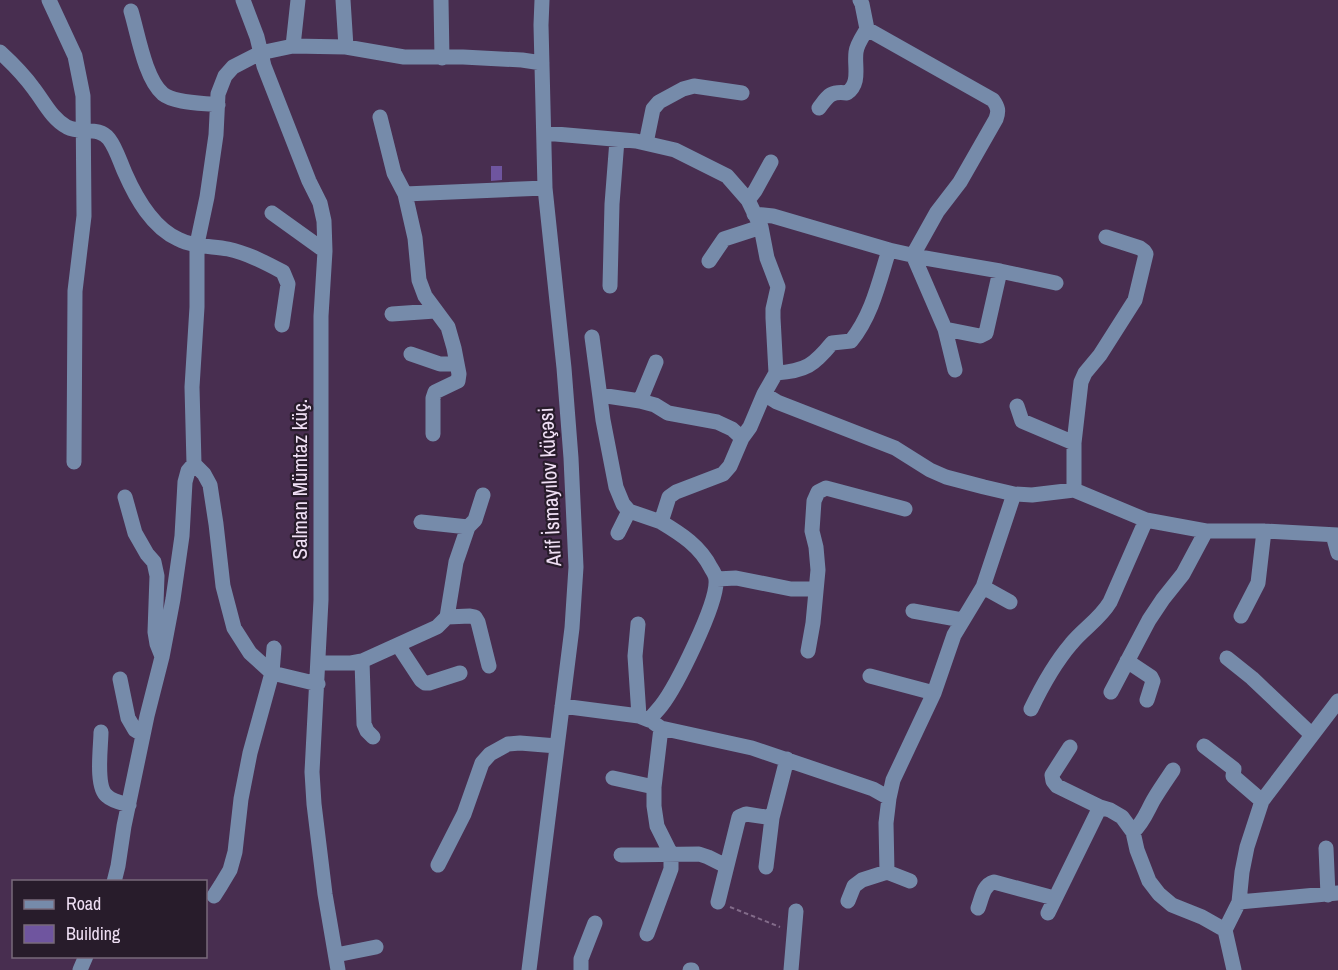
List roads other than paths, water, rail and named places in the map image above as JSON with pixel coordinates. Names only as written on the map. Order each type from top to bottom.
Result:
[{"type":"street","points":[[49,0],[75,56],[83,96],[84,216],[75,291],[74,462]]},
{"type":"street","name":"Salman Mümtaz küç.","points":[[243,0],[264,66],[320,203],[324,221],[325,251],[321,316],[321,600],[312,772],[325,894],[337,963]]},
{"type":"street","points":[[293,46],[298,0]]},
{"type":"street","points":[[343,0],[346,47]]},
{"type":"street","points":[[441,0],[442,58]]},
{"type":"street","name":"Arif İsmayılov küçəsi","points":[[529,970],[575,600],[576,567],[564,368],[545,188],[542,0]]},
{"type":"street","points":[[819,108],[830,94],[847,93],[853,89],[856,81],[856,53],[867,30],[860,0]]},
{"type":"street","points":[[131,11],[150,76],[163,94],[177,100],[218,105]]},
{"type":"street","points":[[867,30],[993,100],[997,105],[996,119],[960,182],[937,212],[914,255]]},
{"type":"street","points":[[114,880],[173,599],[182,536],[185,482],[188,471],[194,464],[192,387],[197,307],[197,244],[216,135],[218,94],[225,76],[233,68],[260,53],[293,46],[346,47],[404,57],[463,57],[542,63]]},
{"type":"street","points":[[0,52],[16,66],[54,117],[67,127],[98,131],[109,139],[140,202],[157,225],[179,240],[229,249],[263,261],[283,272],[288,284],[282,326]]},
{"type":"street","points":[[646,144],[653,109],[659,102],[683,89],[694,86],[742,93]]},
{"type":"street","points":[[380,117],[394,173],[405,194],[415,238],[419,280],[425,296],[448,327],[459,374],[458,381],[435,392],[433,399],[434,434]]},
{"type":"street","points":[[544,133],[617,140],[675,150],[727,176],[754,214],[778,287],[773,309],[776,373],[750,427],[742,438],[730,466],[723,474],[676,492],[669,497],[661,522]]},
{"type":"street","points":[[610,286],[612,204],[617,140]]},
{"type":"street","points":[[754,214],[755,191],[771,162]]},
{"type":"street","points":[[405,194],[545,188]]},
{"type":"street","points":[[272,213],[325,251]]},
{"type":"street","points":[[709,261],[724,239],[754,214],[773,216],[889,250],[1056,283]]},
{"type":"street","points":[[1074,490],[1074,443],[1081,382],[1135,300],[1146,254],[1140,248],[1106,237]]},
{"type":"street","points":[[776,373],[803,368],[818,360],[832,343],[851,341],[869,313],[889,250]]},
{"type":"street","points":[[914,255],[945,330],[955,370]]},
{"type":"street","points":[[945,330],[980,336],[986,333],[1000,271]]},
{"type":"street","points":[[392,314],[435,311]]},
{"type":"street","points":[[592,337],[603,420],[616,487],[623,504],[629,511],[661,522],[687,538],[705,556],[717,579],[715,592],[698,639],[673,687],[649,721]]},
{"type":"street","points":[[411,354],[440,364],[457,364]]},
{"type":"street","points":[[640,401],[656,362]]},
{"type":"street","points":[[764,394],[777,402],[895,448],[930,470],[946,477],[1014,494],[1032,495],[1074,490],[1146,520],[1206,531],[1335,535],[1338,553]]},
{"type":"street","points":[[600,395],[640,401],[655,405],[668,413],[717,422],[732,429],[742,438]]},
{"type":"street","points":[[1017,406],[1022,421],[1074,443]]},
{"type":"street","points":[[194,464],[204,474],[210,486],[223,586],[234,628],[250,652],[272,673],[318,684]]},
{"type":"street","points":[[808,651],[818,570],[812,531],[814,501],[818,492],[825,488],[905,509]]},
{"type":"street","points":[[887,872],[886,823],[893,780],[934,693],[954,635],[983,587],[1014,494]]},
{"type":"street","points":[[319,663],[362,661],[437,627],[447,617],[456,562],[468,527],[475,520],[483,495]]},
{"type":"street","points":[[125,497],[135,533],[154,562],[157,576],[155,632],[162,657]]},
{"type":"street","points":[[618,532],[629,511]]},
{"type":"street","points":[[1030,709],[1049,673],[1072,642],[1104,611],[1110,602],[1146,520]]},
{"type":"street","points":[[421,522],[468,527]]},
{"type":"street","points":[[1112,692],[1154,613],[1183,574],[1206,531]]},
{"type":"street","points":[[1241,616],[1258,583],[1264,531]]},
{"type":"street","points":[[717,579],[736,578],[791,589],[816,590]]},
{"type":"street","points":[[983,587],[1011,602]]},
{"type":"street","points":[[913,611],[962,620]]},
{"type":"street","points":[[447,617],[475,617],[489,666]]},
{"type":"street","points":[[638,624],[636,656],[649,721],[654,806],[657,825],[671,854],[671,869],[647,934]]},
{"type":"street","points":[[398,645],[425,683],[460,673]]},
{"type":"street","points":[[214,896],[230,870],[236,852],[241,799],[250,753],[272,673],[274,648]]},
{"type":"street","points":[[1227,658],[1252,678],[1312,735]]},
{"type":"street","points":[[362,661],[364,724],[372,737]]},
{"type":"street","points":[[1127,661],[1151,677],[1153,681],[1147,700]]},
{"type":"street","points":[[870,676],[934,693]]},
{"type":"street","points":[[120,679],[128,718],[135,730],[143,735]]},
{"type":"street","points":[[1234,970],[1225,930],[1239,902],[1247,847],[1262,801],[1338,701]]},
{"type":"street","points":[[562,706],[649,721],[731,743],[787,759],[873,789],[889,798]]},
{"type":"street","points":[[101,732],[100,783],[105,795],[129,805]]},
{"type":"street","points":[[438,865],[464,814],[482,764],[490,754],[508,744],[520,742],[557,746]]},
{"type":"street","points":[[1204,746],[1234,769],[1233,776],[1262,801]]},
{"type":"street","points":[[1070,747],[1052,775],[1057,786],[1122,817],[1133,832],[1149,881],[1159,894],[1172,904],[1225,930]]},
{"type":"street","points":[[766,867],[772,818],[787,759]]},
{"type":"street","points":[[1133,832],[1140,825],[1173,770]]},
{"type":"street","points":[[613,778],[654,787]]},
{"type":"street","points":[[1048,913],[1100,807]]},
{"type":"street","points":[[718,902],[739,817],[746,814],[772,818]]},
{"type":"street","points":[[1239,902],[1333,894],[1326,848]]},
{"type":"street","points":[[621,855],[699,854],[726,866]]},
{"type":"street","points":[[848,901],[854,886],[862,880],[887,872],[910,881]]},
{"type":"street","points":[[978,908],[986,886],[994,882],[1054,898]]},
{"type":"street","points":[[791,970],[796,911]]},
{"type":"street","points":[[581,970],[581,959],[595,923]]},
{"type":"street","points":[[337,963],[376,947]]}]
